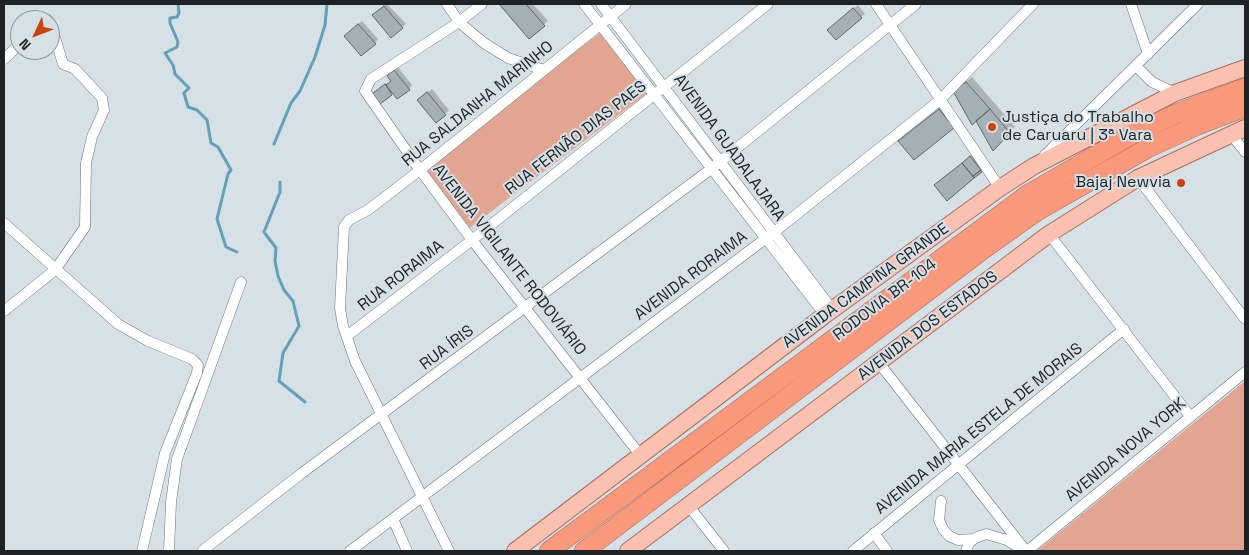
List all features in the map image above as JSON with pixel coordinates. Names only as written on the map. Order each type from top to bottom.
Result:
[{"type":"highway","name":"RODOVIA BR-104","points":[[549,551],[1027,195],[1133,134],[1178,113],[1245,88]]},
{"type":"highway","name":"RODOVIA BR-104","points":[[584,551],[938,283],[1037,211],[1148,148],[1196,126],[1245,107]]},
{"type":"main road","name":"AVENIDA CAMPINA GRANDE","points":[[515,551],[829,312],[1000,188],[1034,166],[1175,93],[1245,68]]},
{"type":"main road","name":"AVENIDA DOS ESTADOS","points":[[628,551],[1049,234],[1138,178],[1238,131]]},
{"type":"street","points":[[447,4],[459,22],[484,42],[508,58],[544,70]]},
{"type":"street","points":[[459,22],[482,4]]},
{"type":"street","points":[[584,4],[710,169],[769,236]]},
{"type":"street","name":"AVENIDA GUADALAJARA","points":[[601,4],[666,86],[721,162],[769,236],[829,312]]},
{"type":"street","name":"RUA SALDANHA MARINHO","points":[[347,336],[341,321],[340,308],[342,236],[346,222],[368,210],[420,170],[626,4]]},
{"type":"street","name":"RUA FERNÃO DIAS PAES","points":[[472,240],[768,4]]},
{"type":"street","points":[[876,4],[1000,188]]},
{"type":"street","name":"RUA ÍRIS","points":[[202,551],[302,473],[383,415],[721,162],[916,4]]},
{"type":"street","name":"AVENIDA RORAIMA","points":[[350,551],[769,236],[940,100],[1033,4]]},
{"type":"street","points":[[1130,4],[1148,54]]},
{"type":"street","points":[[1034,166],[1198,4]]},
{"type":"street","name":"AVENIDA VIGILANTE RODOVIÁRIO","points":[[459,22],[371,79],[364,88],[366,94],[472,240],[641,456]]},
{"type":"street","points":[[4,311],[55,270],[85,227],[86,163],[92,137],[104,110],[102,98],[75,69],[63,64],[60,54]]},
{"type":"street","points":[[1136,66],[1152,82],[1175,93]]},
{"type":"street","points":[[1238,131],[1245,152]]},
{"type":"street","points":[[1138,178],[1245,319]]},
{"type":"street","points":[[4,223],[118,324],[148,341],[189,357],[198,365],[197,373],[163,461],[142,551]]},
{"type":"street","points":[[1049,234],[1190,416]]},
{"type":"street","name":"RUA RORAIMA","points":[[347,336],[472,240]]},
{"type":"street","points":[[169,551],[171,502],[177,459],[241,282]]},
{"type":"street","name":"AVENIDA MARIA ESTELA DE MORAIS","points":[[853,551],[1124,329]]},
{"type":"street","points":[[347,336],[355,361],[449,551]]},
{"type":"street","points":[[879,363],[1026,551]]},
{"type":"street","name":"AVENIDA NOVA YORK","points":[[1026,551],[1245,372]]},
{"type":"street","points":[[941,501],[939,520],[949,536],[958,540],[973,539],[986,534],[1007,540],[1026,551]]},
{"type":"street","points":[[688,505],[724,551]]},
{"type":"street","points":[[393,519],[407,551]]},
{"type":"street","points":[[874,533],[887,551]]},
{"type":"street","points":[[966,551],[968,543],[973,539]]},
{"type":"shaded area","points":[[600,33],[647,93],[467,230],[421,167]]},
{"type":"shaded area","points":[[1245,381],[1245,551],[1038,550]]},
{"type":"building","points":[[499,4],[526,4],[545,26],[529,39]]},
{"type":"building","points":[[384,6],[403,28],[391,38],[372,15]]},
{"type":"building","points":[[853,8],[862,18],[836,40],[827,30]]},
{"type":"building","points":[[358,24],[376,44],[361,56],[344,36]]},
{"type":"building","points":[[394,70],[410,90],[397,99],[386,85],[391,81],[387,76]]},
{"type":"building","points":[[966,82],[990,109],[972,125],[953,91]]},
{"type":"building","points":[[385,84],[392,95],[376,107],[368,97]]},
{"type":"building","points":[[427,92],[446,115],[436,123],[417,100]]},
{"type":"building","points":[[939,109],[954,128],[914,160],[898,141]]},
{"type":"building","name":"Justiça do Trabalho de Caruaru | 3ª Vara","points":[[990,109],[1010,133],[993,151],[976,121]]},
{"type":"building","points":[[970,156],[981,170],[973,176],[962,163]]},
{"type":"building","points":[[962,163],[974,178],[947,201],[934,185]]},
{"type":"building","points":[[981,170],[982,172],[974,178],[973,176]]},
{"type":"waterway","points":[[178,4],[179,13],[177,17],[170,18],[170,23],[178,42],[177,47],[165,53],[173,65],[175,74],[189,88],[184,93],[188,107],[197,110],[207,120],[211,143],[218,147],[231,170],[228,174],[217,219],[226,247],[237,252]]},
{"type":"waterway","points":[[274,144],[291,103],[300,91],[315,57],[325,25],[327,4]]},
{"type":"waterway","points":[[280,182],[280,192],[264,232],[276,248],[275,261],[278,276],[284,290],[293,301],[299,326],[283,353],[279,381],[305,402]]},
{"type":"place","name":"Justiça do Trabalho de Caruaru | 3ª Vara","points":[[992,127]]},
{"type":"place","name":"Bajaj Newvia","points":[[1181,183]]}]
